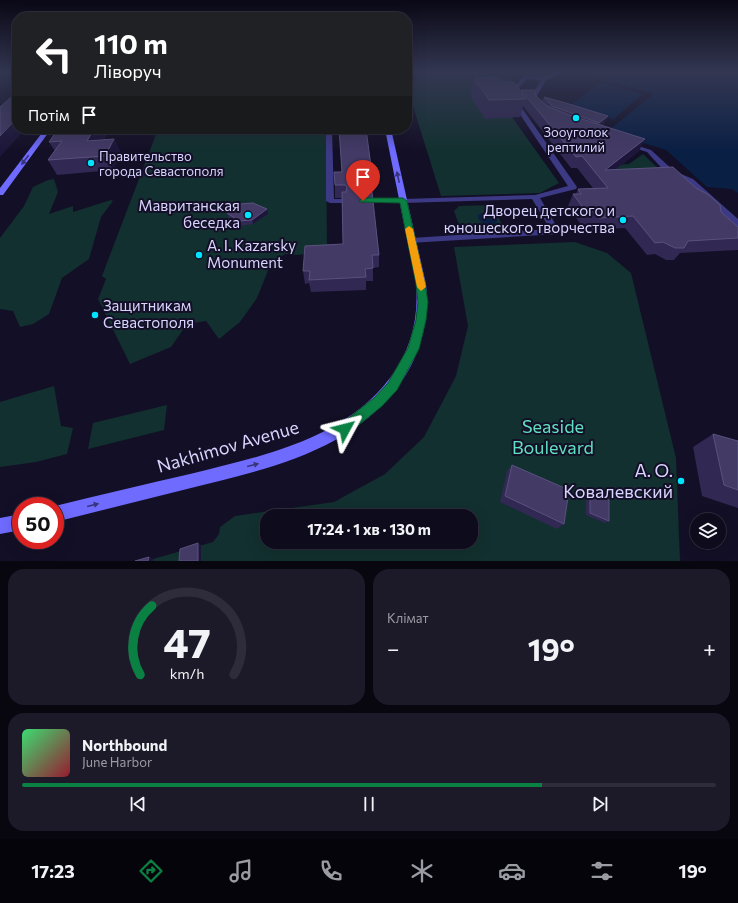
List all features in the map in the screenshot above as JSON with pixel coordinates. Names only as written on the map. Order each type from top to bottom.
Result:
[{"type":"main road","points":[[0,193],[44,134]]},
{"type":"main road","name":"Nakhimov Avenue","points":[[64,512],[259,463],[296,451],[345,429],[374,406],[392,386],[413,349],[420,327],[423,302],[412,241],[389,134]]},
{"type":"main road","points":[[0,526],[12,524]]},
{"type":"street","points":[[363,201],[535,198],[573,187],[514,99]]},
{"type":"street","points":[[535,99],[536,105],[542,110]]},
{"type":"street","points":[[329,134],[330,202],[343,201]]},
{"type":"street","points":[[619,141],[649,151],[671,174],[690,181],[738,224]]},
{"type":"street","points":[[412,241],[556,232],[535,198]]},
{"type":"green space","points":[[412,99],[499,99],[559,183],[540,193],[441,196]]},
{"type":"green space","points":[[156,134],[326,134],[327,252],[296,255],[285,254],[271,263],[257,298],[240,322],[219,339],[206,321],[187,324],[171,347],[130,364],[98,299],[106,279],[102,276]]},
{"type":"green space","points":[[643,154],[665,175],[611,174],[603,166],[629,164]]},
{"type":"green space","points":[[54,179],[58,192],[49,214],[73,206],[73,212],[111,200],[113,201],[101,217],[89,259],[62,278],[49,314],[33,324],[20,327],[13,311],[0,309],[0,238],[24,206],[33,187],[48,180]]},
{"type":"green space","points":[[493,205],[505,231],[468,232],[460,228],[454,211],[459,206]]},
{"type":"green space","name":"Seaside Boulevard","points":[[575,242],[607,253],[631,273],[676,458],[680,561],[146,561],[213,542],[219,534],[220,527],[235,516],[260,512],[260,549],[478,549],[478,509],[284,509],[334,502],[385,474],[424,437],[456,376],[468,326],[454,247]]},
{"type":"green space","points":[[54,386],[61,426],[73,428],[67,454],[36,462],[0,467],[0,402]]},
{"type":"green space","points":[[167,405],[164,430],[88,449],[93,423]]},
{"type":"water","points":[[578,99],[636,99],[613,120],[608,117],[569,106]]},
{"type":"water","points":[[647,99],[738,99],[738,193],[732,189],[707,187],[666,150],[607,132]]},
{"type":"water","points":[[482,213],[491,213],[497,218],[497,222],[489,225],[484,224],[478,218],[478,215]]},
{"type":"building","points":[[9,99],[12,99],[12,123],[0,136],[0,107]]},
{"type":"building","points":[[488,99],[519,99],[489,100]]},
{"type":"building","points":[[529,99],[539,99],[547,106],[569,115],[645,139],[605,170],[673,167],[696,188],[709,195],[720,205],[721,212],[738,227],[738,238],[688,241],[684,248],[675,248],[663,242],[655,243],[633,216],[599,218],[595,212],[587,213],[573,194],[581,194],[578,189],[608,188],[582,156],[576,157]]},
{"type":"building","points":[[546,99],[552,99],[608,116],[599,123],[552,106]]},
{"type":"building","points":[[55,134],[91,134],[87,141],[114,139],[105,156],[48,160],[62,141],[49,142]]},
{"type":"building","points":[[339,134],[367,134],[371,166],[369,166],[371,185],[359,186],[358,191],[372,192],[379,255],[372,255],[373,268],[365,269],[366,277],[309,280],[310,271],[303,271],[305,246],[343,244],[342,192],[346,192],[347,187],[345,185],[335,185],[334,172],[342,172]]},
{"type":"building","name":"Мавританская беседка","points":[[253,203],[267,209],[252,220],[239,221],[227,213],[240,204]]},
{"type":"building","points":[[713,434],[738,441],[738,490],[724,485]]},
{"type":"building","points":[[512,465],[569,490],[564,524],[505,496]]},
{"type":"building","points":[[590,493],[609,500],[609,521],[590,513]]},
{"type":"building","points":[[198,543],[198,561],[179,561],[180,549]]},
{"type":"building","points":[[149,557],[148,561],[135,561]]},
{"type":"slow traffic","points":[[409,229],[421,287]]},
{"type":"place","name":"Зооуголок рептилий","points":[[576,118]]},
{"type":"place","name":"Правительство города Севастополя","points":[[91,163]]},
{"type":"place","name":"Мавританская беседка","points":[[248,215]]},
{"type":"place","name":"Дворец детского и юношеского творчества","points":[[623,220]]},
{"type":"place","name":"A. I. Kazarsky Monument","points":[[199,255]]},
{"type":"place","name":"Защитникам Севастополя","points":[[95,315]]},
{"type":"place","name":"А. О. Ковалевский","points":[[681,481]]},
{"type":"route","points":[[345,429],[378,402],[392,386],[405,365],[418,335],[423,302],[421,284],[403,201],[363,201]]}]
